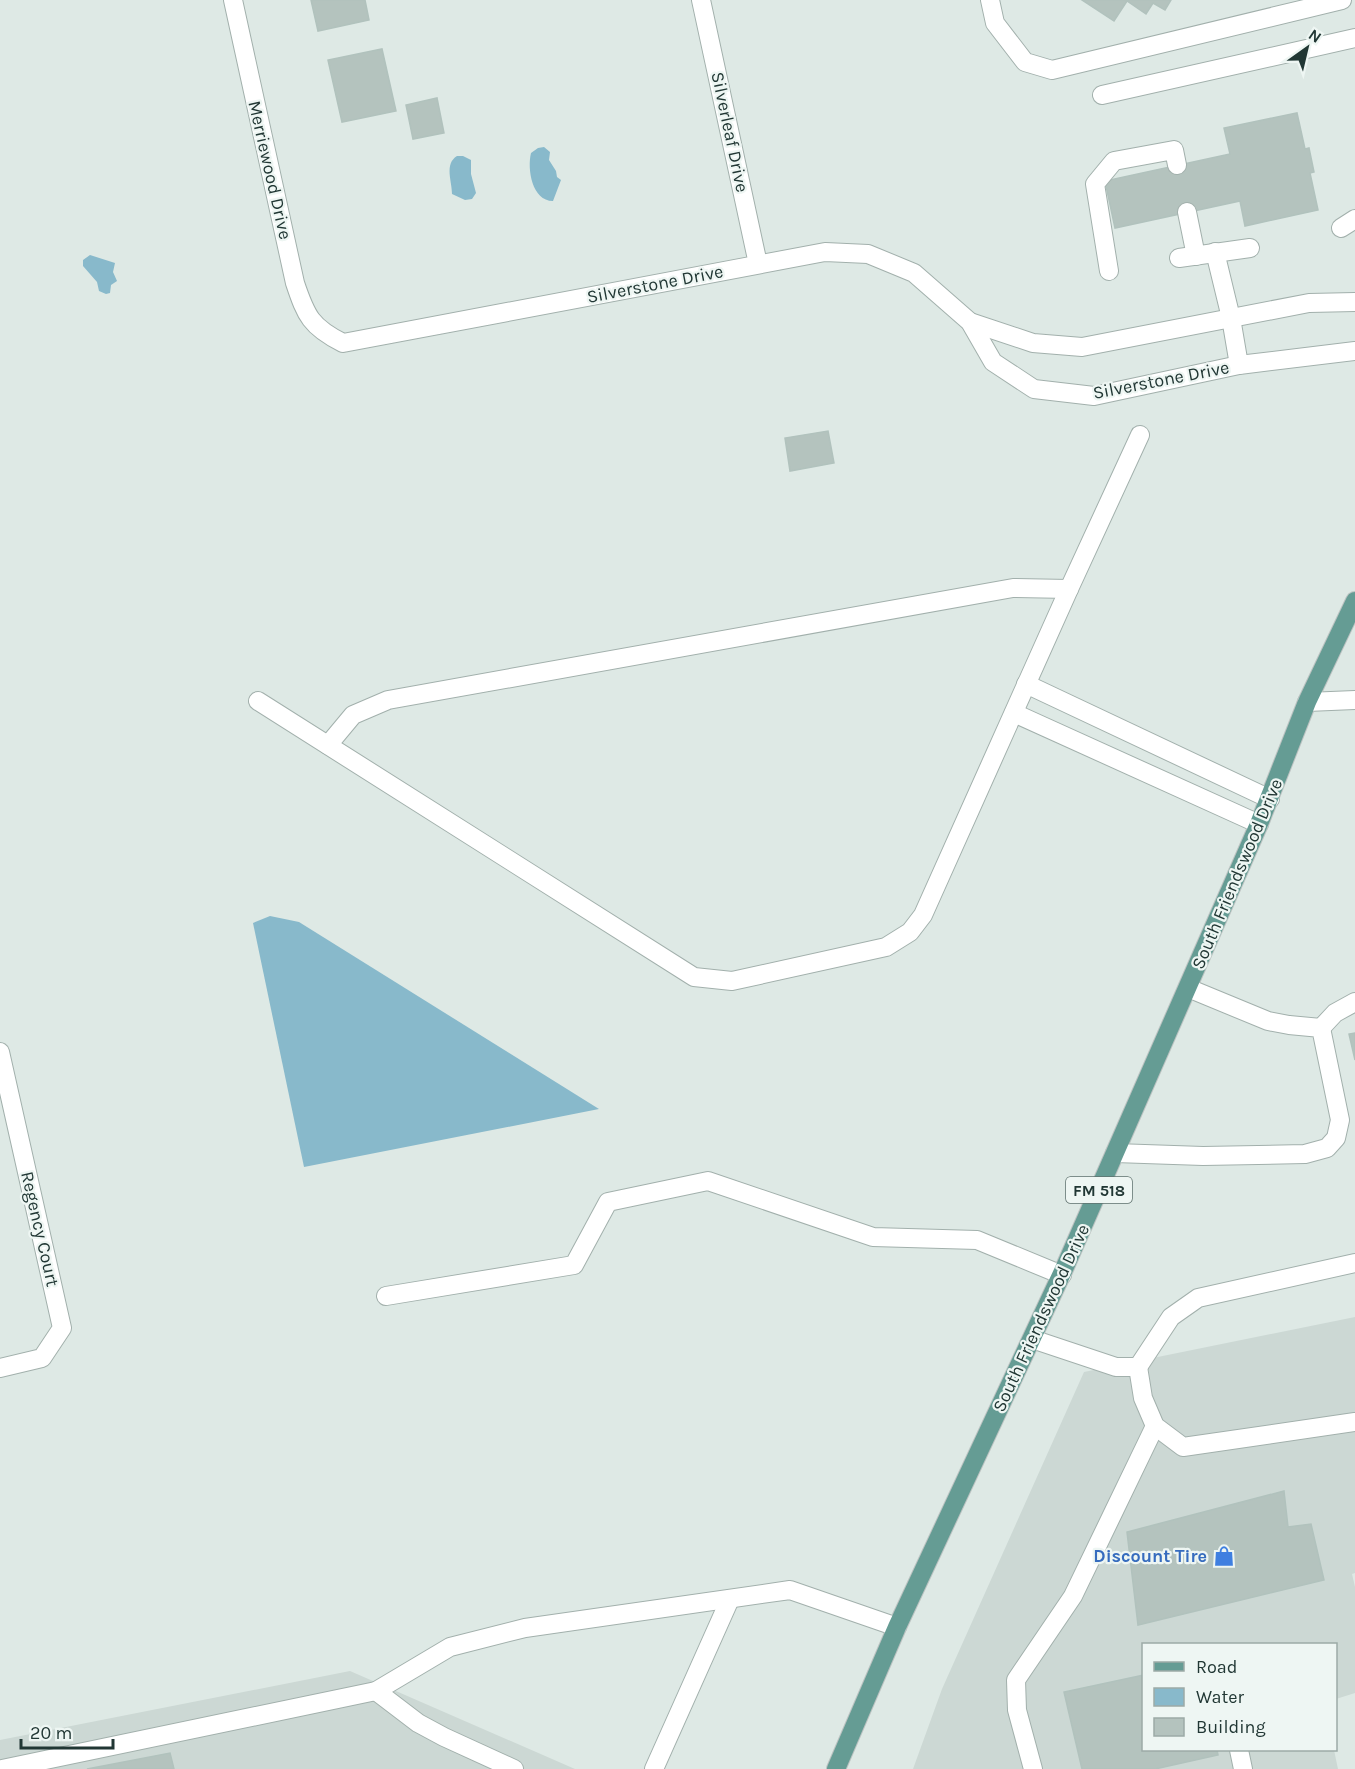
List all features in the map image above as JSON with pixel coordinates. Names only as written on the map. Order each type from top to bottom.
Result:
[{"type":"main road","name":"South Friendswood Drive","points":[[836,1769],[897,1627],[1062,1275],[1270,799],[1307,702],[1355,601]]},
{"type":"street","name":"Merriewood Drive","points":[[233,0],[296,283],[304,311],[322,333]]},
{"type":"street","name":"Silverleaf Drive","points":[[701,0],[758,264]]},
{"type":"street","points":[[990,0],[995,22],[1025,62],[1052,70],[1342,0]]},
{"type":"street","points":[[1102,94],[1347,39]]},
{"type":"street","points":[[1109,271],[1095,184],[1114,161],[1174,150],[1177,165]]},
{"type":"street","points":[[1187,212],[1188,257],[1250,248]]},
{"type":"street","name":"Silverstone Drive","points":[[322,333],[342,343],[363,340],[825,252],[868,254],[914,273],[970,322],[993,362],[1034,388],[1094,396],[1239,365],[1355,351]]},
{"type":"street","points":[[1215,252],[1231,318]]},
{"type":"street","name":"Silverstone Drive","points":[[970,322],[1033,343],[1082,347],[1309,303],[1355,302]]},
{"type":"street","name":"Silverstone Drive","points":[[1231,318],[1239,365]]},
{"type":"street","points":[[258,701],[694,977],[732,981],[886,947],[910,932],[923,915],[1140,435]]},
{"type":"street","points":[[328,745],[353,715],[388,700],[1013,588],[1069,589]]},
{"type":"street","points":[[1026,684],[1270,799]]},
{"type":"street","points":[[1307,702],[1355,700]]},
{"type":"street","points":[[1014,713],[1259,824]]},
{"type":"street","points":[[1188,988],[1268,1021],[1321,1028]]},
{"type":"street","points":[[1321,1028],[1335,1013],[1355,1002]]},
{"type":"street","points":[[1115,1153],[1203,1156],[1305,1154],[1327,1148],[1336,1138],[1341,1120],[1321,1028]]},
{"type":"street","name":"Regency Court","points":[[0,1052],[62,1328],[42,1358],[0,1368]]},
{"type":"street","points":[[386,1296],[574,1265],[608,1202],[708,1181],[873,1237],[977,1240],[1062,1275]]},
{"type":"street","points":[[1355,1263],[1198,1298],[1171,1317],[1138,1367],[1143,1398],[1155,1426],[1183,1447],[1355,1422]]},
{"type":"street","points":[[1032,1339],[1116,1367],[1138,1367]]},
{"type":"street","points":[[1033,1769],[1017,1710],[1016,1680],[1073,1596],[1155,1426]]},
{"type":"street","points":[[2,1769],[376,1692],[450,1647],[525,1628],[790,1590],[897,1627]]},
{"type":"street","points":[[654,1769],[730,1599]]},
{"type":"street","points":[[376,1692],[418,1722],[444,1737],[514,1769]]},
{"type":"street","points":[[1239,1751],[1243,1769]]},
{"type":"shaded area","points":[[1355,1317],[1355,1573],[1352,1574],[1355,1587],[1355,1693],[1337,1699],[1337,1643],[1142,1643],[1142,1751],[1334,1751],[1338,1769],[913,1769],[942,1689],[1084,1372]]},
{"type":"shaded area","points":[[350,1671],[575,1769],[0,1769],[0,1740]]},
{"type":"water","points":[[544,147],[550,152],[549,160],[557,177],[561,180],[553,201],[540,196],[531,175],[531,153]]},
{"type":"water","points":[[457,156],[471,160],[471,174],[476,193],[472,199],[465,200],[452,194],[450,168],[453,159]]},
{"type":"water","points":[[90,255],[115,263],[113,272],[117,281],[111,285],[110,293],[99,291],[97,282],[83,266],[83,260]]},
{"type":"water","points":[[270,916],[299,922],[599,1109],[304,1167],[253,923]]},
{"type":"building","points":[[311,0],[365,0],[369,20],[318,31]]},
{"type":"building","points":[[1082,0],[1171,0],[1165,10],[1153,3],[1146,14],[1127,1],[1114,21]]},
{"type":"building","points":[[382,49],[396,111],[342,122],[328,60]]},
{"type":"building","points":[[437,98],[444,133],[413,139],[406,105]]},
{"type":"building","points":[[1297,113],[1305,149],[1309,148],[1314,172],[1310,173],[1318,210],[1245,226],[1240,201],[1115,228],[1105,181],[1230,154],[1224,128]]},
{"type":"building","points":[[828,431],[834,463],[790,471],[785,438]]},
{"type":"building","points":[[1355,1033],[1355,1060],[1349,1034]]},
{"type":"building","name":"Discount Tire","points":[[1284,1491],[1288,1527],[1311,1524],[1324,1580],[1138,1625],[1127,1532]]},
{"type":"building","points":[[1142,1675],[1142,1751],[1217,1751],[1218,1755],[1155,1769],[1082,1769],[1064,1692]]},
{"type":"building","points":[[170,1753],[174,1769],[87,1769]]},
{"type":"place","name":"Discount Tire","points":[[1224,1556]]}]
